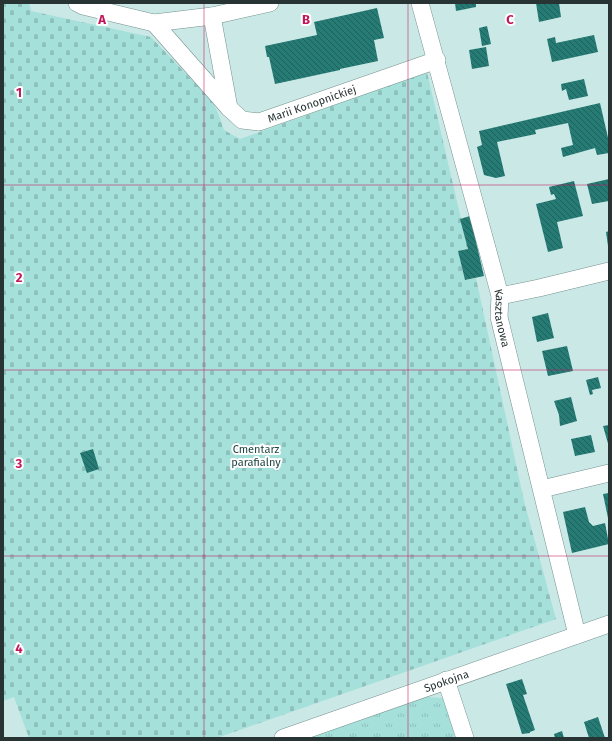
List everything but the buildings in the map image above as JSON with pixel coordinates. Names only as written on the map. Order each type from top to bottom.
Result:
[{"type":"street","points":[[77,3],[83,6],[154,23],[212,16],[270,3]]},
{"type":"street","name":"Kasztanowa","points":[[420,3],[437,60],[500,296],[499,317],[577,635]]},
{"type":"street","points":[[212,16],[229,108]]},
{"type":"street","name":"Marii Konopnickiej","points":[[154,23],[229,108],[242,120],[259,122],[437,60]]},
{"type":"street","points":[[500,296],[609,271]]},
{"type":"street","points":[[542,489],[609,473]]},
{"type":"street","name":"Spokojna","points":[[283,738],[609,624]]},
{"type":"street","points":[[446,680],[465,738]]},
{"type":"green space","name":"Cmentarz parafialny","points":[[3,3],[29,3],[31,11],[151,37],[212,101],[224,130],[240,139],[427,72],[468,249],[458,251],[465,280],[476,278],[524,501],[556,619],[217,738],[29,738],[14,697],[3,701]]},
{"type":"green space","points":[[427,697],[444,698],[455,738],[309,738]]}]
